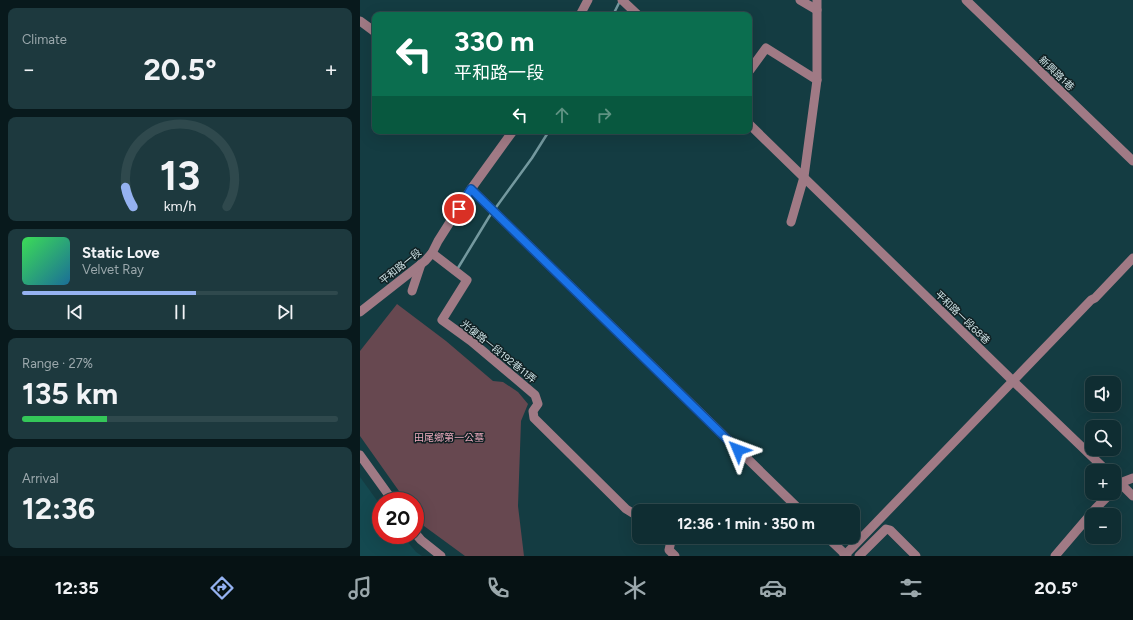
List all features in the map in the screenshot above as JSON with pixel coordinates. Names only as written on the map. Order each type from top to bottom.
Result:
[{"type":"street","points":[[582,12],[588,0]]},
{"type":"street","points":[[622,0],[635,12]]},
{"type":"street","points":[[800,0],[817,10]]},
{"type":"street","points":[[792,222],[804,177],[817,80],[817,0]]},
{"type":"street","name":"新興路1巷","points":[[966,0],[1133,161]]},
{"type":"street","points":[[360,21],[372,30]]},
{"type":"street","points":[[752,67],[766,48],[817,80]]},
{"type":"street","name":"平和路一段68巷","points":[[752,127],[1100,464]]},
{"type":"street","name":"平和路一段","points":[[360,312],[421,264],[432,253],[471,189],[509,134]]},
{"type":"street","points":[[471,189],[794,504]]},
{"type":"street","name":"光復路一段192巷11弄","points":[[432,253],[467,280],[442,320],[471,341],[536,395],[538,404],[532,411],[534,418],[632,513]]},
{"type":"street","points":[[834,544],[845,556],[1133,258]]},
{"type":"street","points":[[412,291],[421,264]]},
{"type":"street","points":[[360,456],[386,492]]},
{"type":"street","points":[[1121,482],[1133,478]]},
{"type":"street","points":[[1121,487],[1133,496]]},
{"type":"street","points":[[1055,556],[1104,500]]},
{"type":"street","points":[[859,556],[886,529],[890,530],[916,556]]},
{"type":"street","points":[[424,542],[441,556]]},
{"type":"street","points":[[670,544],[669,550],[675,556]]},
{"type":"shaded area","points":[[360,477],[372,494],[372,544],[409,544],[416,552],[422,556],[360,556]]},
{"type":"green space","name":"田尾鄉第一公墓","points":[[397,304],[446,341],[493,381],[503,382],[518,392],[528,404],[521,421],[518,506],[524,556],[465,556],[424,526],[424,492],[400,492],[360,436],[360,351]]},
{"type":"waterway","points":[[614,12],[620,1]]},
{"type":"waterway","points":[[458,268],[489,217],[532,158],[547,134]]},
{"type":"route","points":[[459,209],[471,189],[738,450]]}]
